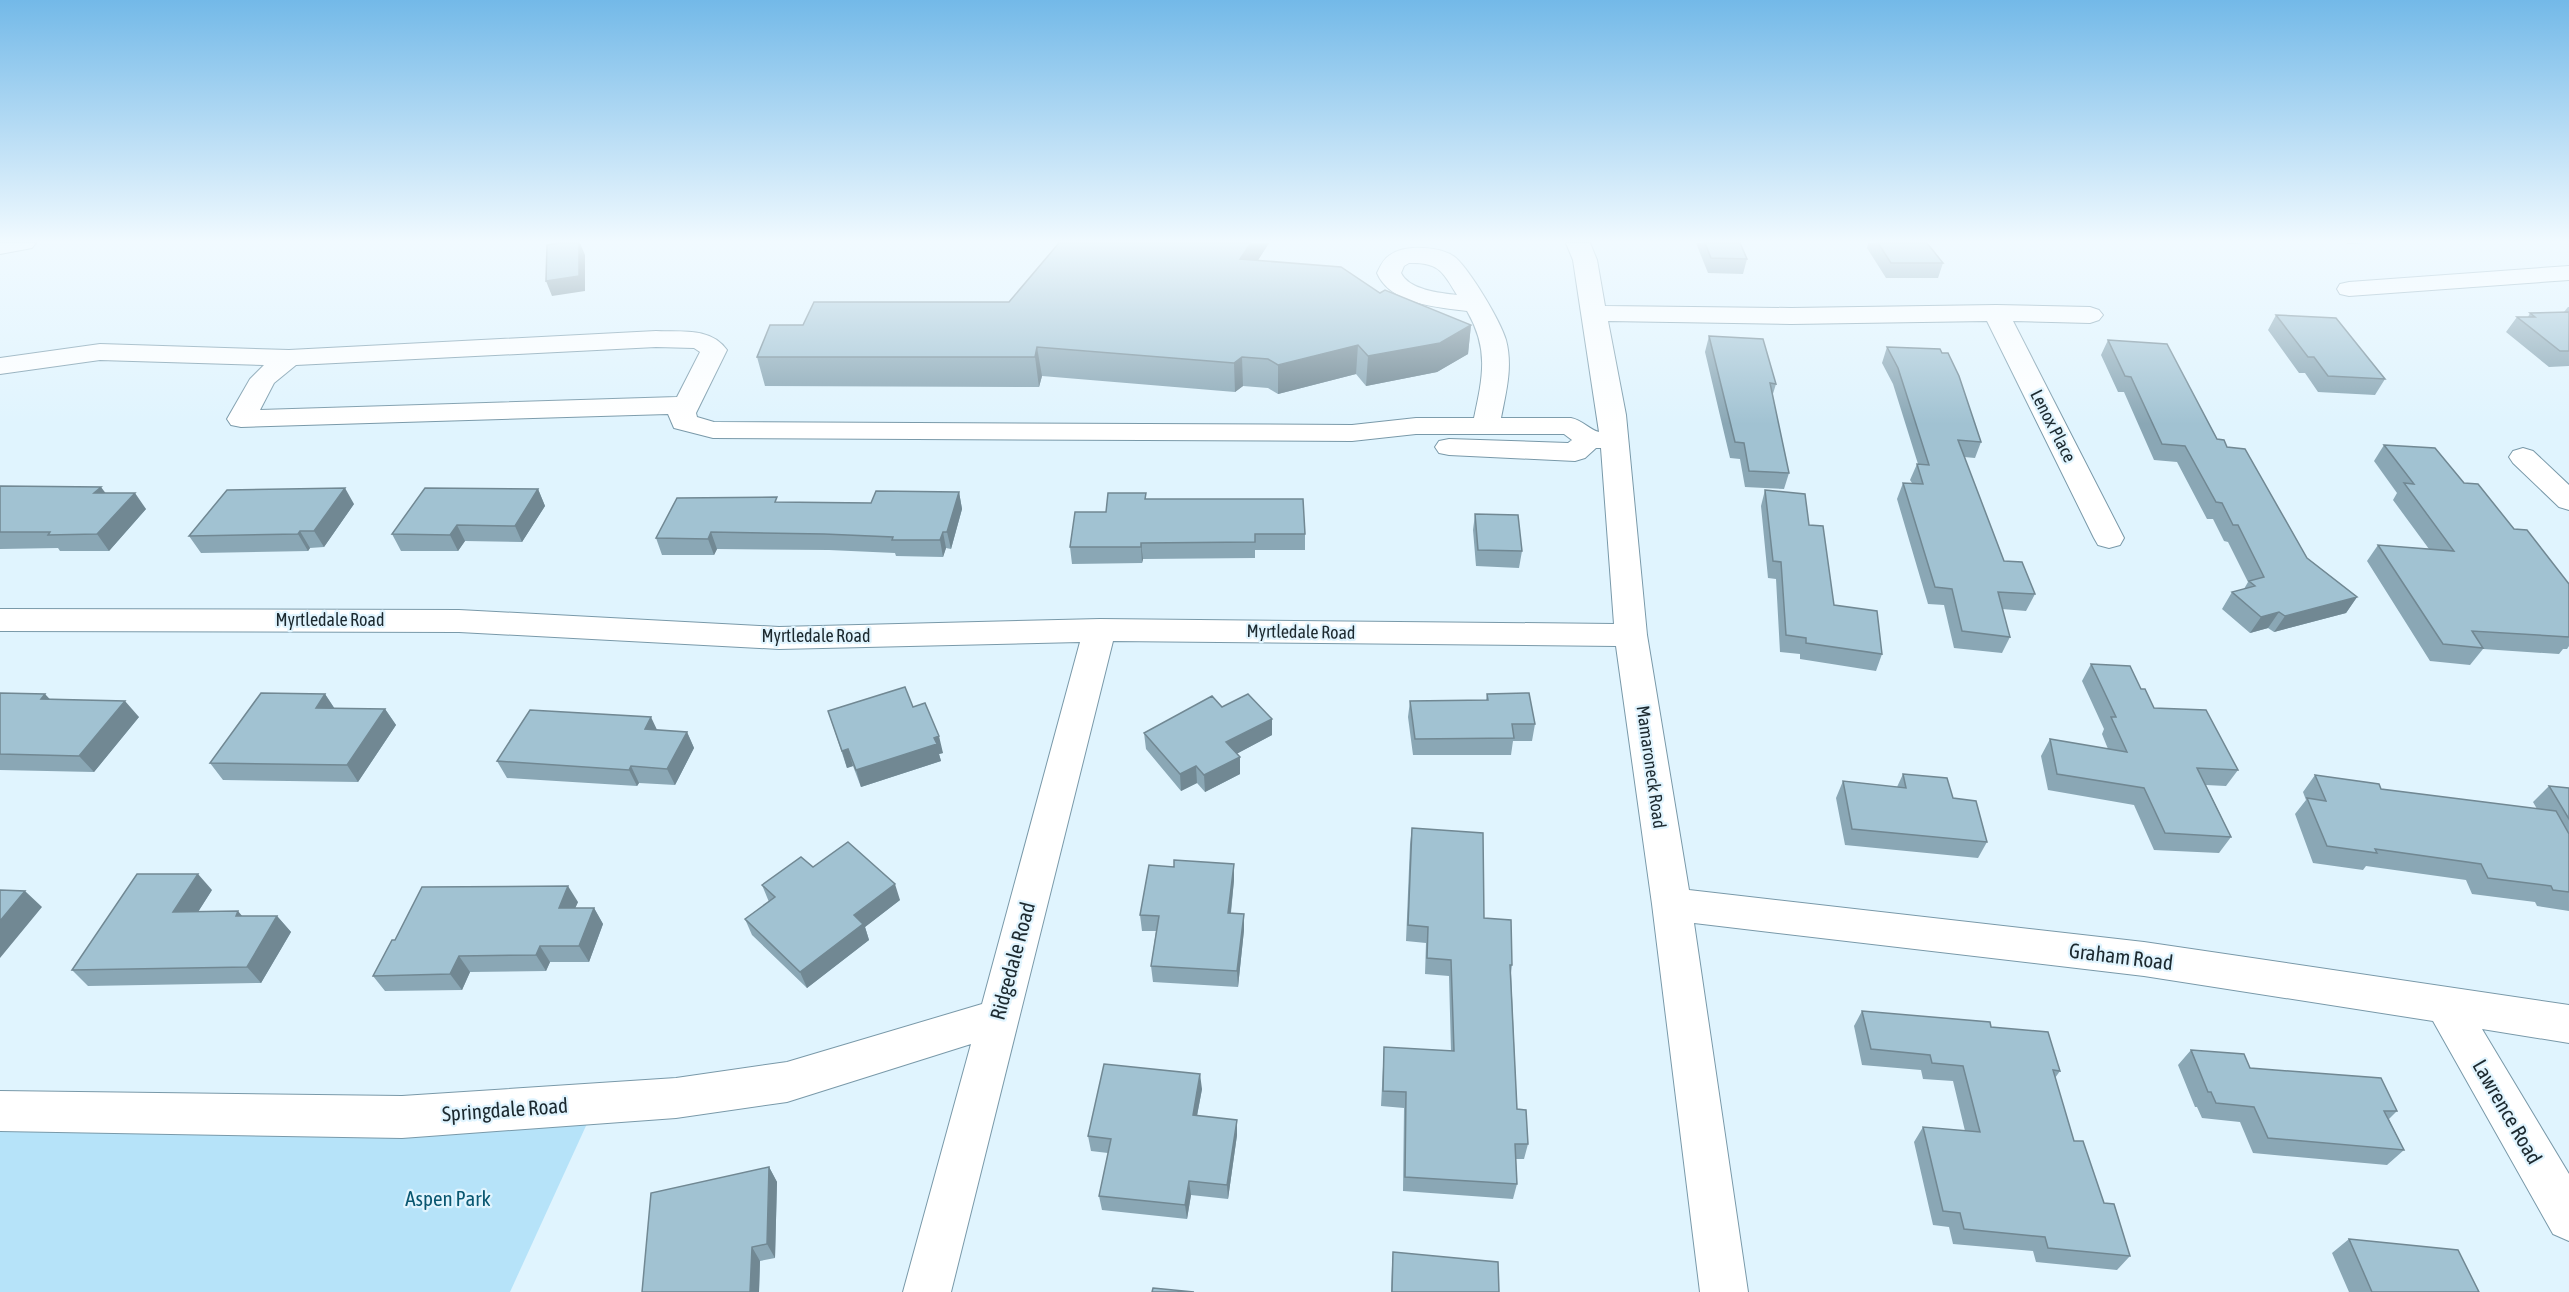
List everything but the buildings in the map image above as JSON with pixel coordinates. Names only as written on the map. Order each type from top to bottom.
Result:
[{"type":"street","name":"Mamaroneck Road","points":[[1592,303],[1601,440],[1672,904],[1724,1292]]},
{"type":"street","points":[[1473,304],[1488,327],[1497,359],[1486,426]]},
{"type":"street","points":[[1594,313],[1791,316],[1996,313],[2090,315]]},
{"type":"street","name":"Lenox Place","points":[[1996,313],[2109,538]]},
{"type":"street","points":[[0,366],[100,352],[288,358],[656,339],[700,340],[714,350],[682,413],[684,422],[713,430],[1352,433],[1416,426],[1571,426],[1601,440]]},
{"type":"street","points":[[288,358],[263,379],[242,419],[685,405]]},
{"type":"street","points":[[1352,433],[1416,446],[1575,452],[1601,440]]},
{"type":"street","points":[[2523,457],[2569,501]]},
{"type":"street","name":"Myrtledale Road","points":[[0,620],[459,621],[779,638],[1100,630],[1631,635]]},
{"type":"street","name":"Ridgedale Road","points":[[927,1292],[1100,630]]},
{"type":"street","name":"Graham Road","points":[[1672,904],[2144,959],[2569,1024]]},
{"type":"street","name":"Lawrence Road","points":[[2446,1006],[2569,1218]]},
{"type":"street","name":"Springdale Road","points":[[0,1111],[402,1117],[676,1098],[787,1082],[998,1017]]},
{"type":"green space","name":"Aspen Park","points":[[596,1104],[510,1292],[0,1292],[0,1108]]}]
